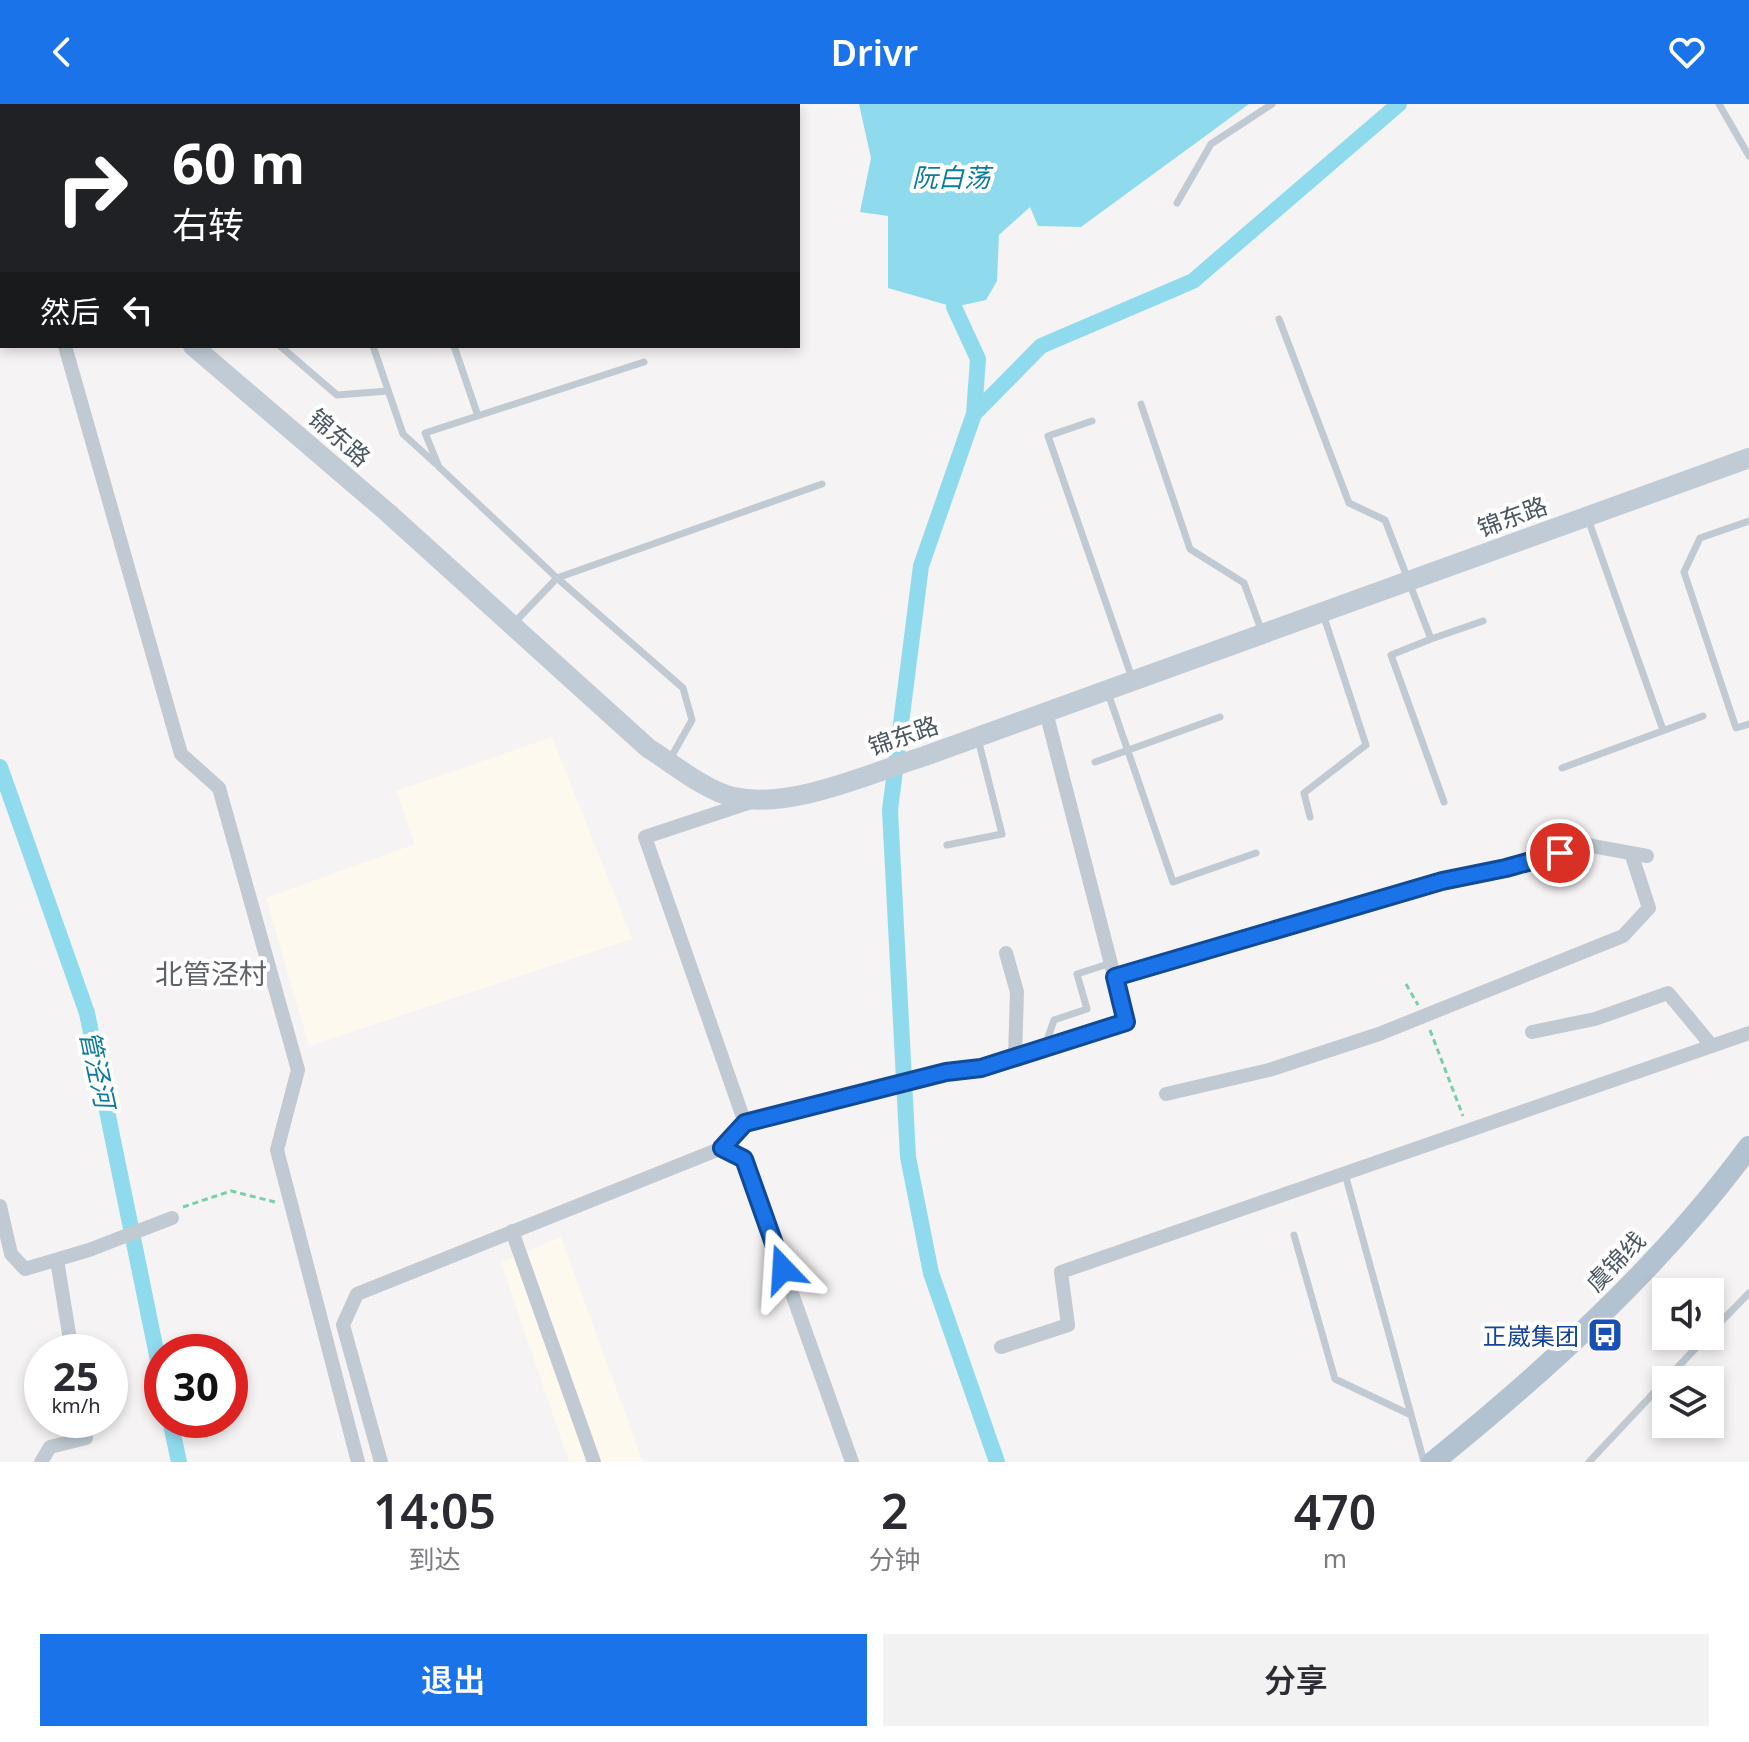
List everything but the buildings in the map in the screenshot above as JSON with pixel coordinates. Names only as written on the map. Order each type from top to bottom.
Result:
[{"type":"main road","name":"锦东路","points":[[195,348],[387,512],[648,748],[732,797],[759,799],[790,797],[925,756],[1749,458]]},
{"type":"main road","name":"虞锦线","points":[[1433,1462],[1593,1322],[1694,1215],[1749,1147]]},
{"type":"street","points":[[66,348],[181,754],[219,788],[298,1070],[277,1150],[358,1462]]},
{"type":"street","points":[[381,1462],[343,1325],[357,1294],[722,1148],[745,1123],[923,1078],[981,1068],[1126,1022],[1046,712]]},
{"type":"street","points":[[745,1123],[645,837],[759,799]]},
{"type":"street","points":[[1113,970],[1587,845],[1647,856]]},
{"type":"street","points":[[1166,1094],[1269,1070],[1424,1016],[1623,936],[1649,908],[1631,853]]},
{"type":"street","points":[[1006,953],[1017,992],[1015,1057]]},
{"type":"street","points":[[1532,1032],[1595,1019],[1668,993],[1712,1046]]},
{"type":"street","points":[[1001,1347],[1068,1325],[1061,1272],[1749,1033]]},
{"type":"street","points":[[722,1148],[744,1159],[852,1462]]},
{"type":"street","points":[[0,1206],[11,1254],[25,1269],[101,1246],[172,1218]]},
{"type":"street","points":[[512,1231],[594,1462]]},
{"type":"street","points":[[57,1260],[69,1334]]},
{"type":"street","points":[[41,1462],[50,1447],[86,1438]]},
{"type":"lane","points":[[1177,203],[1211,144],[1272,104]]},
{"type":"lane","points":[[1719,104],[1749,156]]},
{"type":"lane","points":[[1279,319],[1349,503],[1385,520],[1431,639]]},
{"type":"lane","points":[[282,348],[337,395],[388,391]]},
{"type":"lane","points":[[374,348],[403,434],[557,578],[683,688],[692,720],[668,761]]},
{"type":"lane","points":[[455,348],[478,416]]},
{"type":"lane","points":[[439,467],[425,433],[644,362]]},
{"type":"lane","points":[[1141,404],[1190,549],[1244,583],[1263,634]]},
{"type":"lane","points":[[1092,421],[1048,436],[1133,680]]},
{"type":"lane","points":[[513,625],[557,578],[822,484]]},
{"type":"lane","points":[[1587,516],[1663,730]]},
{"type":"lane","points":[[1749,521],[1700,538],[1684,572],[1736,728],[1749,724]]},
{"type":"lane","points":[[1310,817],[1304,793],[1366,745],[1323,612]]},
{"type":"lane","points":[[1444,802],[1391,655],[1483,621]]},
{"type":"lane","points":[[1108,691],[1173,882],[1256,853]]},
{"type":"lane","points":[[1562,768],[1703,716]]},
{"type":"lane","points":[[1095,762],[1220,717]]},
{"type":"lane","points":[[947,845],[1002,834],[977,736]]},
{"type":"lane","points":[[1045,1047],[1054,1020],[1087,1009],[1077,974],[1113,970]]},
{"type":"lane","points":[[1345,1174],[1424,1462]]},
{"type":"lane","points":[[1294,1235],[1335,1379],[1411,1415]]},
{"type":"lane","points":[[1724,1319],[1749,1293]]},
{"type":"lane","points":[[1589,1462],[1695,1350]]},
{"type":"path","points":[[1406,984],[1424,1016],[1469,1130]]},
{"type":"path","points":[[172,1218],[179,1209],[231,1191],[271,1204],[289,1198]]},
{"type":"shaded area","points":[[552,737],[632,939],[309,1046],[266,898],[415,844],[396,791]]},
{"type":"shaded area","points":[[561,1237],[643,1462],[569,1462],[501,1262]]},
{"type":"water","name":"阮白荡","points":[[859,104],[1249,104],[1081,227],[1038,226],[1030,207],[999,235],[997,281],[986,300],[954,307],[888,288],[888,216],[860,212],[871,158]]},
{"type":"waterway","points":[[997,1462],[931,1273],[908,1157],[890,810],[921,566],[974,414],[1041,346],[1193,281],[1399,104]]},
{"type":"waterway","points":[[954,307],[978,359],[974,414]]},
{"type":"waterway","name":"管泾河","points":[[0,767],[87,1013],[153,1334]]},
{"type":"waterway","name":"管泾河","points":[[174,1438],[179,1462]]},
{"type":"place","name":"正崴集团","points":[[1605,1335]]},
{"type":"district","name":"北管泾村","points":[[211,973]]},
{"type":"route","points":[[783,1269],[744,1159],[722,1148],[745,1123],[946,1072],[981,1068],[1126,1022],[1115,977],[1442,881],[1560,853]]}]
